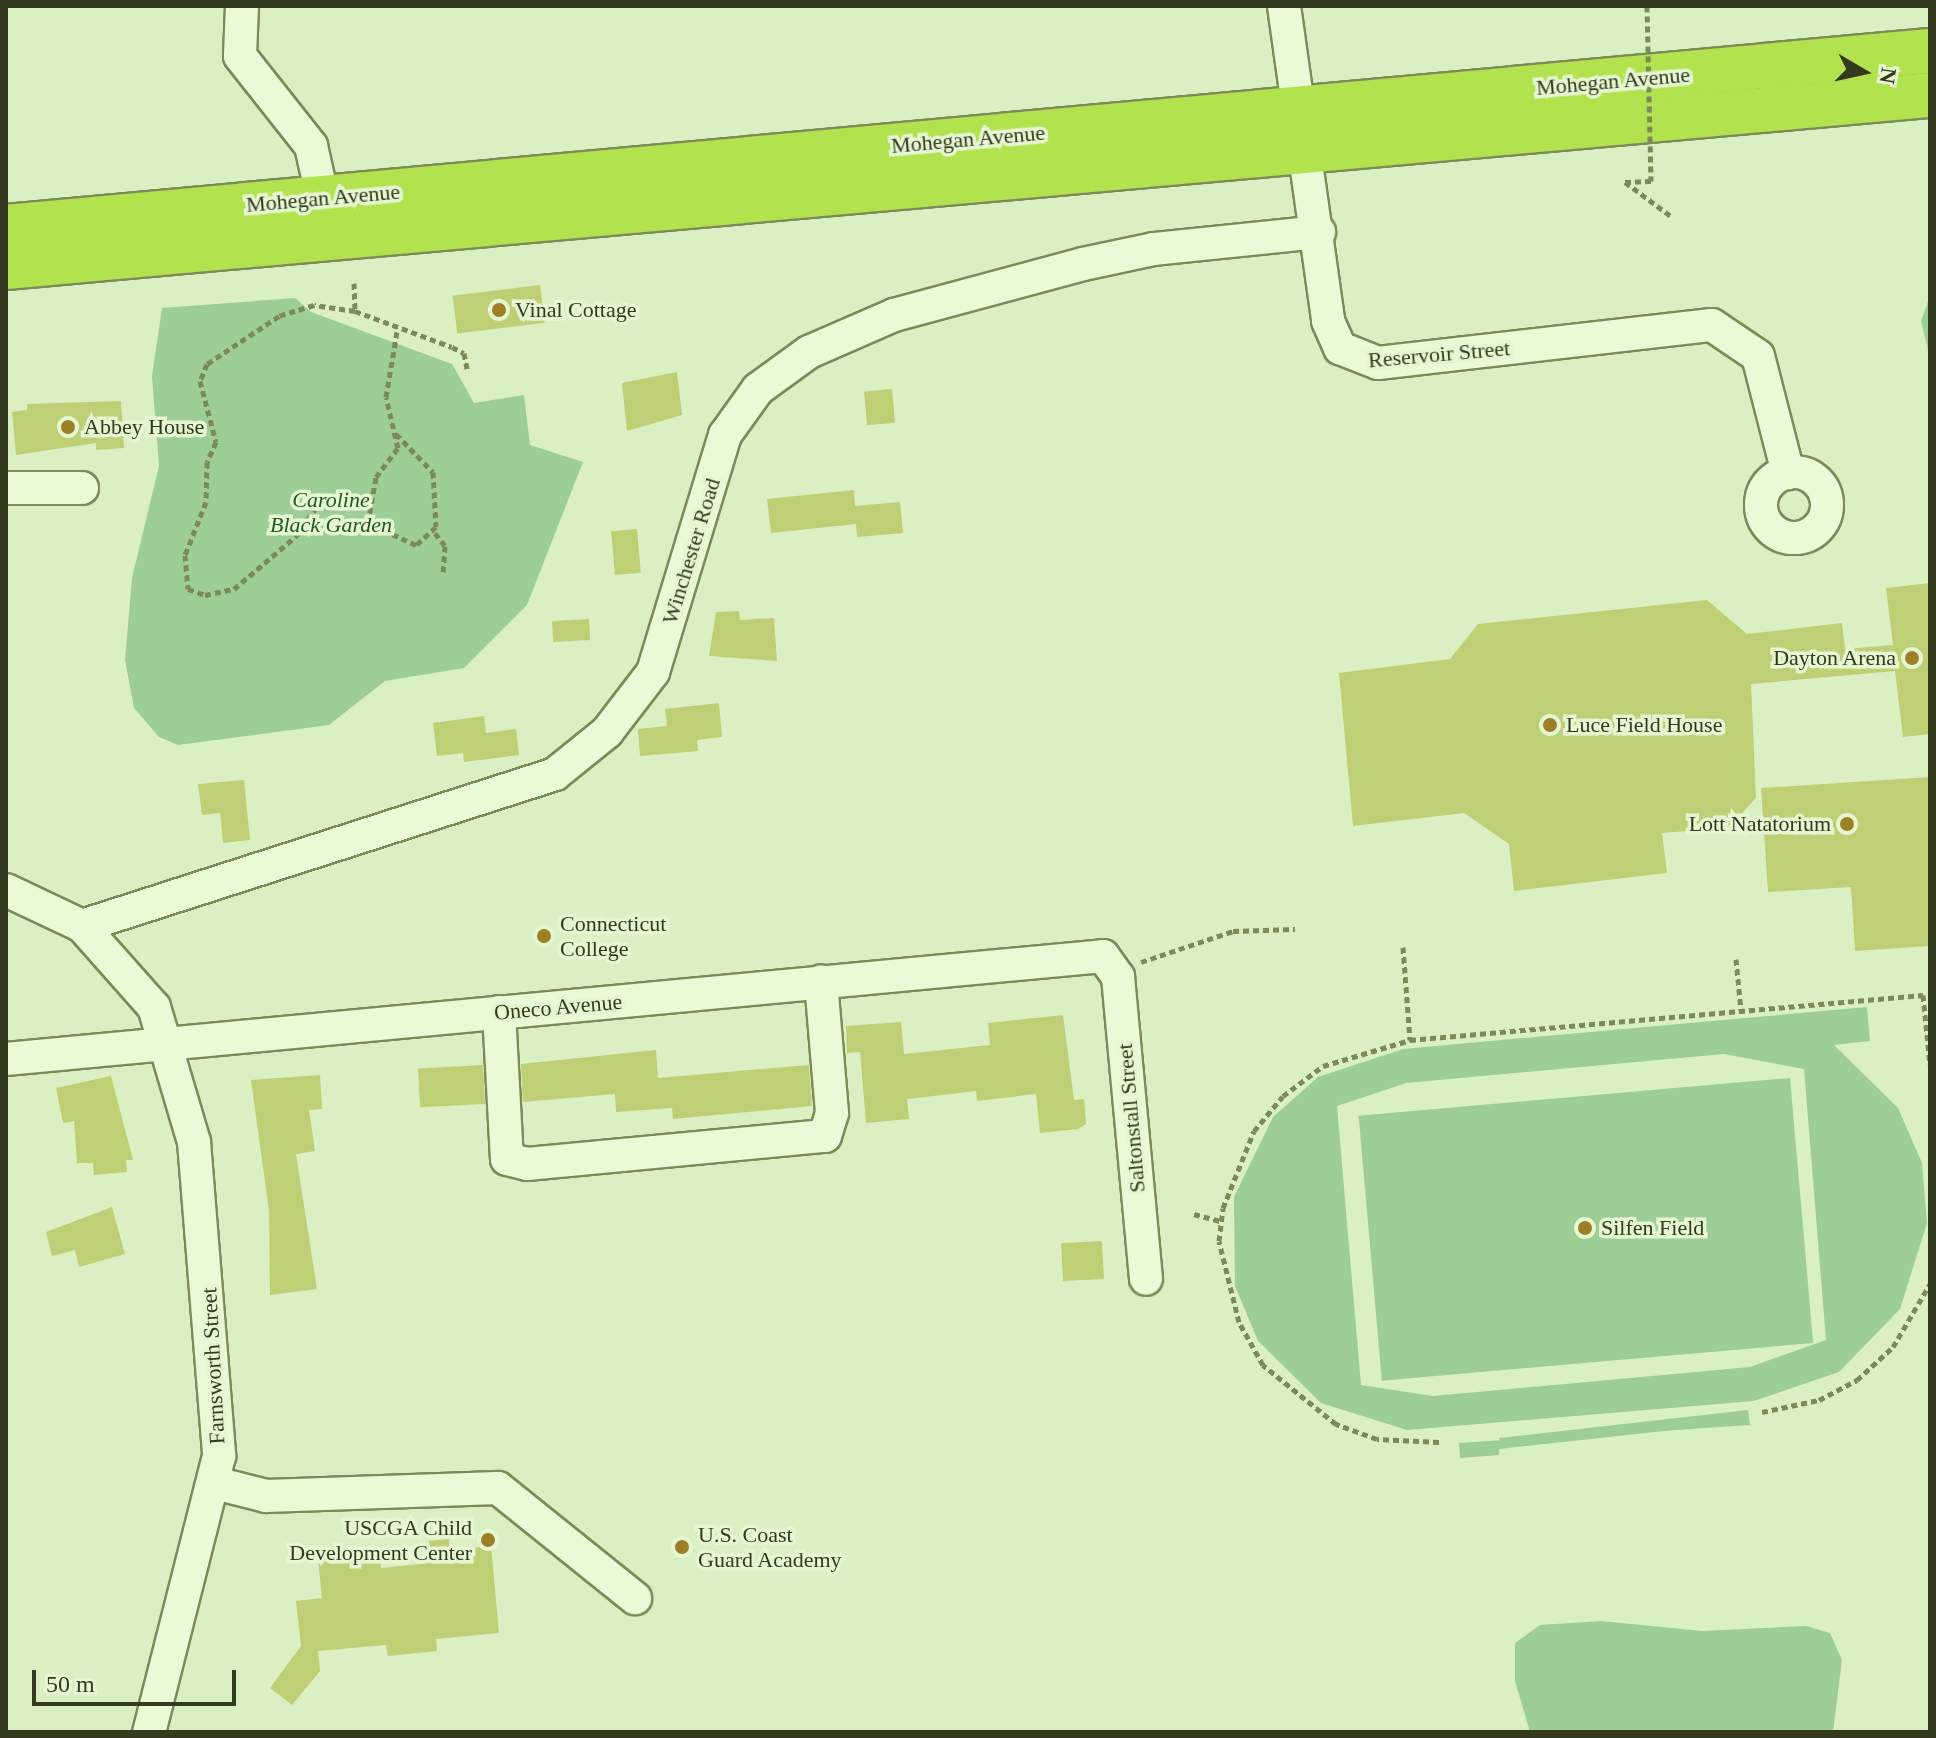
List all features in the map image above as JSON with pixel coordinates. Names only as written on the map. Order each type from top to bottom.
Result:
[{"type":"highway","name":"Mohegan Avenue","points":[[6,227],[1298,112],[1930,51]]},
{"type":"highway","name":"Mohegan Avenue","points":[[6,267],[1307,156],[1930,95]]},
{"type":"street","points":[[242,6],[236,33],[242,62],[306,136],[325,198],[329,240]]},
{"type":"street","name":"Reservoir Street","points":[[1284,6],[1332,334],[1360,362],[1700,324],[1731,332],[1758,356],[1788,473]]},
{"type":"street","name":"Winchester Road","points":[[82,926],[555,774],[607,732],[653,672],[725,435],[758,389],[809,352],[894,315],[1083,264],[1319,232]]},
{"type":"street","points":[[6,488],[82,488]]},
{"type":"street","points":[[6,890],[82,926]]},
{"type":"street","name":"Farnsworth Street","points":[[82,926],[154,1007],[169,1044],[194,1142],[219,1400],[215,1483],[149,1732]]},
{"type":"street","name":"Oneco Avenue","points":[[6,1059],[821,981],[1113,965]]},
{"type":"street","name":"Saltonstall Street","points":[[1113,965],[1146,1279]]},
{"type":"street","points":[[499,1012],[507,1159],[527,1164],[825,1136],[832,1113],[821,981]]},
{"type":"street","points":[[215,1483],[266,1496],[498,1488],[635,1598]]},
{"type":"path","points":[[1647,6],[1654,179],[1625,182],[1671,216]]},
{"type":"path","points":[[354,283],[355,311]]},
{"type":"path","points":[[371,507],[320,502],[296,536],[234,589],[205,595],[188,589],[185,555],[206,502],[207,462],[216,442],[200,381],[207,364],[279,316],[314,305],[355,311],[397,331],[464,353],[467,369]]},
{"type":"path","points":[[397,331],[386,397],[398,448],[376,477],[368,523],[400,543],[416,545],[435,533]]},
{"type":"path","points":[[396,434],[433,472],[435,533],[445,546],[443,573]]},
{"type":"path","points":[[1113,965],[1233,931],[1295,929]]},
{"type":"path","points":[[1403,947],[1410,1040]]},
{"type":"path","points":[[1736,959],[1741,1011]]},
{"type":"path","points":[[1439,1442],[1377,1439],[1293,1396],[1263,1365],[1239,1322],[1226,1287],[1221,1221],[1237,1164],[1283,1096],[1323,1066],[1410,1040],[1926,994],[1930,1065]]},
{"type":"path","points":[[1194,1214],[1221,1221]]},
{"type":"path","points":[[1762,1412],[1819,1400],[1857,1380],[1893,1347],[1930,1284]]},
{"type":"green space","points":[[1930,296],[1930,358],[1921,321]]},
{"type":"green space","name":"Caroline Black Garden","points":[[295,298],[311,312],[452,364],[474,403],[524,395],[530,445],[583,462],[527,605],[464,668],[385,681],[329,725],[178,745],[159,737],[134,708],[125,660],[132,578],[159,466],[152,376],[162,308]]},
{"type":"green space","points":[[1867,1007],[1870,1041],[1834,1045],[1898,1108],[1922,1163],[1927,1223],[1900,1309],[1839,1372],[1754,1401],[1407,1430],[1321,1403],[1258,1341],[1235,1286],[1234,1197],[1273,1117],[1318,1077],[1403,1049]],"holes":[[[1724,1054],[1804,1069],[1826,1340],[1750,1367],[1433,1396],[1361,1385],[1337,1106],[1406,1083]]]},
{"type":"green space","name":"Silfen Field","points":[[1790,1078],[1813,1343],[1382,1381],[1359,1116]]},
{"type":"green space","points":[[1748,1410],[1750,1425],[1500,1442],[1499,1438]]},
{"type":"green space","points":[[1710,1426],[1499,1449],[1499,1455],[1460,1458],[1459,1443]]},
{"type":"green space","points":[[1601,1621],[1702,1631],[1806,1626],[1830,1633],[1842,1660],[1833,1732],[1530,1732],[1515,1681],[1515,1643],[1540,1625]]},
{"type":"building","name":"Vinal Cottage","points":[[540,285],[545,323],[457,333],[453,296]]},
{"type":"building","points":[[677,372],[682,415],[627,431],[622,383]]},
{"type":"building","points":[[892,389],[895,423],[867,425],[864,391]]},
{"type":"building","name":"Abbey House","points":[[121,401],[124,448],[96,450],[96,443],[16,455],[12,412],[27,410],[27,404]]},
{"type":"building","points":[[854,490],[855,506],[900,502],[903,533],[857,537],[856,524],[771,533],[767,499]]},
{"type":"building","points":[[637,529],[641,573],[615,575],[611,531]]},
{"type":"building","name":"Luce Field House","points":[[1930,583],[1930,734],[1903,737],[1895,671],[1751,684],[1756,798],[1728,828],[1662,833],[1667,873],[1514,891],[1509,844],[1464,813],[1353,826],[1339,673],[1450,659],[1478,624],[1707,600],[1747,634],[1842,623],[1845,649],[1893,645],[1886,588]]},
{"type":"building","points":[[739,611],[740,620],[774,618],[777,661],[709,656],[716,612]]},
{"type":"building","points":[[589,619],[590,640],[553,642],[552,621]]},
{"type":"building","points":[[719,703],[722,737],[697,740],[698,751],[640,756],[638,729],[667,726],[665,709]]},
{"type":"building","points":[[484,716],[486,733],[516,729],[519,755],[464,762],[463,753],[437,756],[433,723]]},
{"type":"building","name":"Lott Natatorium","points":[[1930,777],[1930,946],[1855,951],[1851,887],[1768,892],[1761,788]]},
{"type":"building","points":[[244,780],[250,840],[223,843],[220,813],[202,815],[198,784]]},
{"type":"building","points":[[1063,1015],[1074,1100],[1084,1099],[1086,1124],[1078,1129],[1040,1133],[1036,1094],[977,1101],[976,1091],[907,1099],[909,1119],[866,1123],[860,1052],[847,1053],[846,1026],[901,1022],[904,1054],[990,1045],[988,1023]]},
{"type":"building","points":[[656,1050],[658,1078],[809,1065],[812,1106],[673,1119],[672,1108],[616,1112],[615,1094],[523,1102],[521,1064]]},
{"type":"building","points":[[483,1065],[485,1104],[420,1107],[418,1068]]},
{"type":"building","points":[[320,1075],[322,1109],[309,1110],[315,1151],[296,1154],[317,1289],[270,1295],[269,1211],[251,1080]]},
{"type":"building","points":[[111,1076],[133,1160],[126,1160],[127,1172],[94,1175],[93,1163],[77,1163],[74,1121],[63,1123],[56,1088]]},
{"type":"building","points":[[112,1207],[125,1254],[79,1267],[75,1250],[52,1256],[46,1232]]},
{"type":"building","points":[[1102,1241],[1104,1279],[1063,1281],[1061,1243]]},
{"type":"building","points":[[449,1539],[450,1550],[491,1546],[499,1633],[436,1639],[437,1651],[388,1656],[386,1645],[318,1651],[320,1671],[292,1705],[270,1688],[301,1646],[296,1601],[322,1598],[318,1559],[380,1553],[381,1568],[431,1563],[429,1541]]},
{"type":"place","name":"Vinal Cottage","points":[[499,310]]},
{"type":"place","name":"Abbey House","points":[[68,427]]},
{"type":"place","name":"Dayton Arena","points":[[1912,658]]},
{"type":"place","name":"Luce Field House","points":[[1550,725]]},
{"type":"place","name":"Lott Natatorium","points":[[1847,824]]},
{"type":"place","name":"Connecticut College","points":[[544,936]]},
{"type":"place","name":"Silfen Field","points":[[1585,1228]]},
{"type":"place","name":"USCGA Child Development Center","points":[[488,1540]]},
{"type":"place","name":"U.S. Coast Guard Academy","points":[[682,1547]]}]
